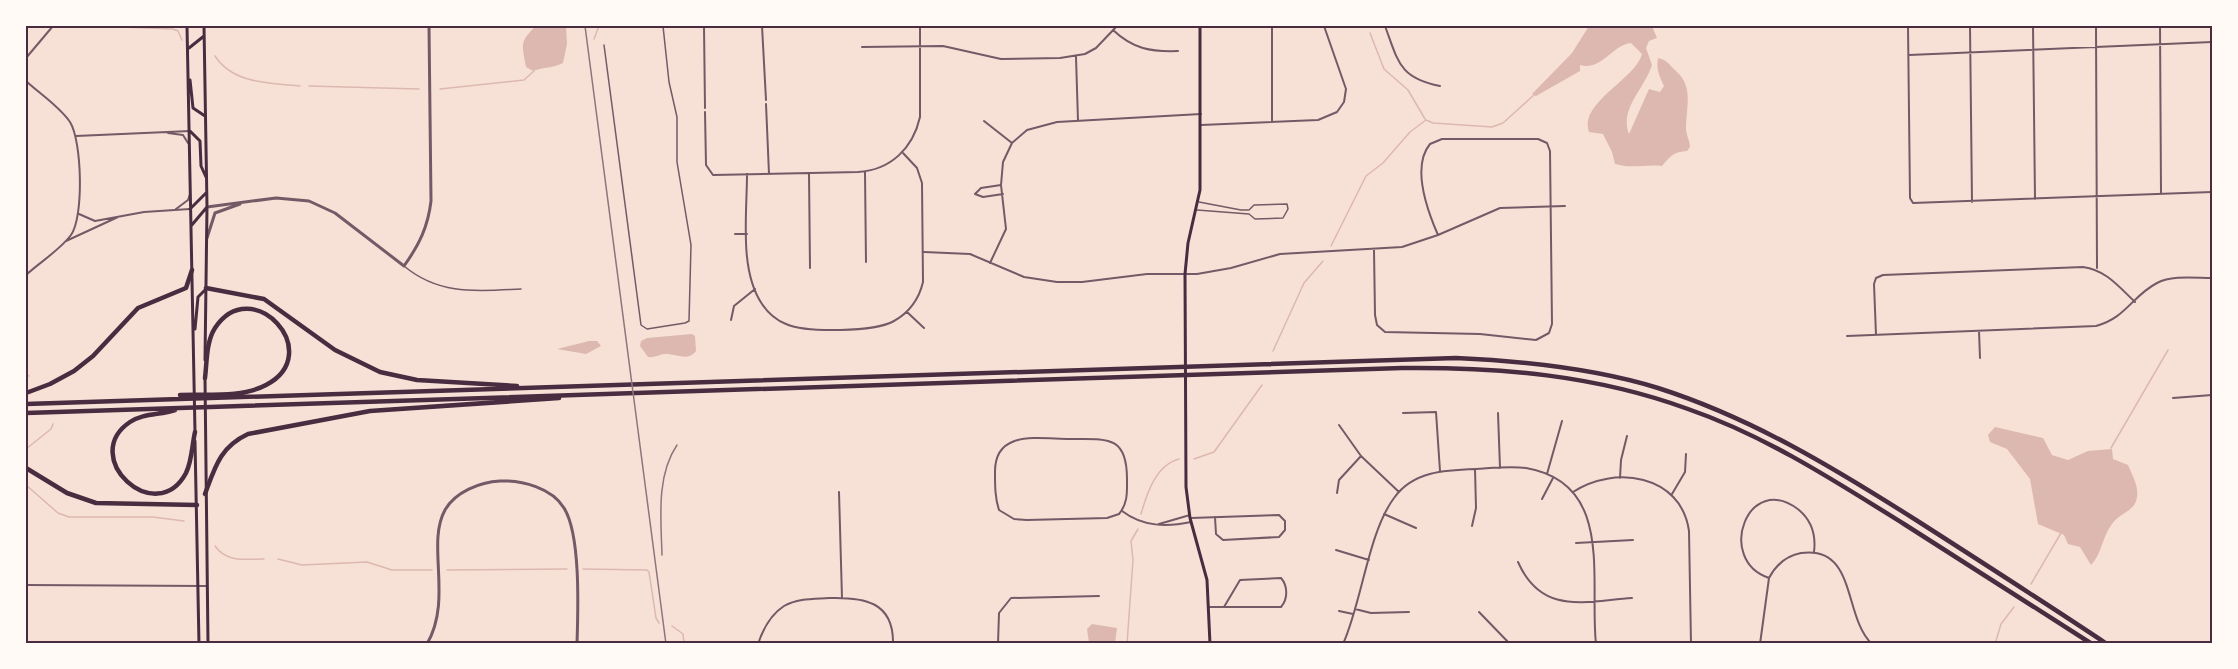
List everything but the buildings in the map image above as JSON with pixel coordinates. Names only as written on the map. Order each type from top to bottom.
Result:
[{"type":"highway","points":[[26,393],[50,384],[74,371],[93,356],[138,308],[186,288],[192,270]]},
{"type":"highway","points":[[206,288],[264,299],[334,350],[380,372],[417,380],[531,387]]},
{"type":"highway","points":[[93,402],[258,389],[273,381],[286,365],[289,352],[283,328],[272,317],[256,311],[246,310],[227,316],[211,337],[205,379]]},
{"type":"highway","points":[[26,404],[1456,358],[1563,368],[1657,388],[1727,414],[1791,444],[2002,574],[2107,644]]},
{"type":"highway","points":[[26,413],[1402,368],[1500,369],[1566,377],[1635,392],[1688,408],[1766,442],[1817,469],[2092,644]]},
{"type":"highway","points":[[206,494],[220,455],[232,443],[248,435],[370,411],[548,400],[572,395]]},
{"type":"highway","points":[[184,408],[138,418],[125,426],[114,447],[113,456],[118,472],[127,484],[141,492],[150,493],[169,489],[186,474],[195,432]]},
{"type":"highway","points":[[26,468],[68,493],[96,503],[197,505]]},
{"type":"main road","points":[[187,26],[199,644]]},
{"type":"main road","points":[[204,26],[207,192],[205,379],[207,644]]},
{"type":"main road","points":[[1200,26],[1201,125],[1198,202],[1188,243],[1185,274],[1186,487],[1190,519],[1206,572],[1210,644]]},
{"type":"main road","points":[[188,50],[194,41],[204,36]]},
{"type":"main road","points":[[188,70],[193,108],[206,116]]},
{"type":"main road","points":[[190,131],[200,141],[201,166],[206,179]]},
{"type":"main road","points":[[190,209],[207,192]]},
{"type":"main road","points":[[191,227],[207,207]]},
{"type":"main road","points":[[194,340],[198,297],[206,288]]},
{"type":"main road","points":[[197,505],[206,494]]},
{"type":"street","points":[[26,58],[53,26]]},
{"type":"street","points":[[207,207],[276,198],[295,199],[325,207],[404,266],[419,245],[427,227],[431,201],[429,26]]},
{"type":"street","points":[[704,26],[705,161],[708,171],[713,175],[865,172],[880,168],[903,153],[916,131],[920,117],[920,26]]},
{"type":"street","points":[[762,26],[769,174]]},
{"type":"street","points":[[862,47],[952,47],[1000,59],[1076,57],[1096,48],[1117,26]]},
{"type":"street","points":[[1272,26],[1272,122]]},
{"type":"street","points":[[1201,125],[1324,120],[1342,106],[1346,89],[1324,26]]},
{"type":"street","points":[[1385,26],[1403,70],[1413,78],[1440,86]]},
{"type":"street","points":[[1908,26],[1910,198],[1916,204],[2212,192]]},
{"type":"street","points":[[1970,26],[1972,202]]},
{"type":"street","points":[[2034,26],[2035,199]]},
{"type":"street","points":[[2096,26],[2096,269]]},
{"type":"street","points":[[2160,26],[2161,194]]},
{"type":"street","points":[[1113,30],[1131,45],[1141,49],[1178,51]]},
{"type":"street","points":[[1909,55],[2212,42]]},
{"type":"street","points":[[1076,57],[1078,121]]},
{"type":"street","points":[[26,81],[63,113],[76,136],[79,214],[75,228],[66,241],[26,275]]},
{"type":"street","points":[[990,262],[1006,229],[1001,185],[1003,162],[1012,144],[1036,126],[1078,121],[1201,114]]},
{"type":"street","points":[[984,121],[1012,144]]},
{"type":"street","points":[[76,136],[190,131]]},
{"type":"street","points":[[163,132],[183,135],[189,146]]},
{"type":"street","points":[[1374,250],[1375,319],[1380,329],[1385,332],[1444,332],[1542,339],[1549,333],[1552,324],[1550,152],[1544,140],[1436,141],[1424,153],[1424,195],[1425,205],[1438,235]]},
{"type":"street","points":[[747,174],[749,266],[755,289],[771,315],[797,328],[870,327],[894,321],[907,312],[920,292],[924,252],[922,183],[917,168],[903,153]]},
{"type":"street","points":[[865,172],[866,262]]},
{"type":"street","points":[[808,173],[810,268]]},
{"type":"street","points":[[1001,185],[981,188],[975,194],[982,197],[1003,194]]},
{"type":"street","points":[[174,210],[188,200],[190,191]]},
{"type":"street","points":[[207,199],[217,204]]},
{"type":"street","points":[[206,238],[214,213],[244,202]]},
{"type":"street","points":[[924,252],[965,253],[1024,277],[1057,282],[1185,274],[1217,271],[1280,254],[1374,250],[1411,245],[1500,208],[1565,206]]},
{"type":"street","points":[[79,214],[94,221],[121,215],[190,209]]},
{"type":"street","points":[[66,241],[121,215]]},
{"type":"street","points":[[735,234],[748,234]]},
{"type":"street","points":[[1876,335],[1874,284],[1879,276],[2078,266],[2096,269],[2109,277],[2135,302]]},
{"type":"street","points":[[1847,336],[2096,326],[2114,320],[2150,288],[2163,281],[2212,278]]},
{"type":"street","points":[[731,320],[734,306],[755,289]]},
{"type":"street","points":[[907,312],[924,328]]},
{"type":"street","points":[[1979,331],[1980,358]]},
{"type":"street","points":[[2173,398],[2212,395]]},
{"type":"street","points":[[1403,413],[1436,412],[1440,471]]},
{"type":"street","points":[[1498,413],[1500,468]]},
{"type":"street","points":[[1547,474],[1562,421]]},
{"type":"street","points":[[1339,425],[1361,456],[1399,492]]},
{"type":"street","points":[[1620,478],[1621,460],[1628,436]]},
{"type":"street","points":[[1102,439],[1113,442],[1122,449],[1127,462],[1128,497],[1122,511],[1107,518],[1027,520],[1007,516],[999,510],[995,499],[997,455],[1007,444],[1024,440],[1102,439]]},
{"type":"street","points":[[1672,494],[1685,472],[1686,454]]},
{"type":"street","points":[[1337,493],[1339,480],[1361,456]]},
{"type":"street","points":[[1343,644],[1384,514],[1399,492],[1418,478],[1440,471],[1524,468],[1547,474],[1572,492],[1587,515],[1593,541],[1596,644]]},
{"type":"street","points":[[1472,526],[1476,508],[1475,469]]},
{"type":"street","points":[[1542,499],[1553,478]]},
{"type":"street","points":[[1572,492],[1598,480],[1620,478],[1647,480],[1672,494],[1683,508],[1689,531],[1690,644]]},
{"type":"street","points":[[427,644],[435,628],[440,605],[439,526],[444,513],[449,504],[467,490],[486,483],[510,481],[542,489],[563,506],[568,515],[576,572],[577,644]]},
{"type":"street","points":[[839,492],[842,598]]},
{"type":"street","points":[[1769,578],[1752,568],[1742,551],[1745,523],[1758,504],[1779,500],[1801,512],[1812,526],[1814,553]]},
{"type":"street","points":[[1122,511],[1137,520],[1168,527],[1190,519]]},
{"type":"street","points":[[1384,514],[1416,528]]},
{"type":"street","points":[[1159,524],[1215,517],[1279,515],[1285,521],[1285,530],[1279,537],[1223,540],[1216,534],[1215,517]]},
{"type":"street","points":[[1576,543],[1633,540]]},
{"type":"street","points":[[1336,550],[1369,560]]},
{"type":"street","points":[[1760,644],[1769,578],[1773,570],[1786,558],[1814,553],[1832,561],[1842,570],[1856,619],[1872,644]]},
{"type":"street","points":[[1518,562],[1526,577],[1546,595],[1566,602],[1594,603],[1632,598]]},
{"type":"street","points":[[199,568],[206,567]]},
{"type":"street","points":[[1209,607],[1224,607],[1281,607],[1285,600],[1284,581],[1281,578],[1240,580],[1224,607]]},
{"type":"street","points":[[26,585],[207,586]]},
{"type":"street","points":[[998,644],[999,613],[1011,598],[1099,596]]},
{"type":"street","points":[[758,644],[771,618],[784,607],[802,600],[842,598],[871,602],[880,609],[892,627],[893,644]]},
{"type":"street","points":[[1355,609],[1371,613],[1409,612]]},
{"type":"street","points":[[1339,611],[1353,614]]},
{"type":"street","points":[[1479,612],[1510,644]]},
{"type":"lane","points":[[603,45],[641,325],[647,328],[685,324],[689,321],[691,245],[677,162],[677,117],[669,82],[663,26]]},
{"type":"lane","points":[[1197,210],[1249,214],[1255,219],[1283,218],[1288,209],[1287,204],[1254,205],[1249,210],[1220,208],[1198,202]]},
{"type":"lane","points":[[404,266],[423,280],[451,290],[521,289]]},
{"type":"shaded area","points":[[536,26],[566,26],[567,44],[563,63],[533,71],[526,67],[523,44]]},
{"type":"shaded area","points":[[1589,26],[1652,26],[1657,38],[1649,41],[1646,48],[1652,65],[1627,116],[1629,134],[1649,89],[1660,92],[1664,86],[1659,75],[1658,58],[1668,63],[1682,77],[1685,84],[1688,105],[1686,128],[1690,147],[1687,151],[1673,155],[1662,166],[1615,164],[1603,134],[1589,132],[1588,121],[1599,101],[1638,63],[1642,54],[1631,43],[1618,48],[1595,64],[1580,65],[1580,71],[1536,96],[1532,94],[1572,53]]},
{"type":"shaded area","points":[[692,334],[695,336],[696,351],[687,357],[666,354],[648,357],[640,346],[641,341],[647,338]]},
{"type":"shaded area","points":[[597,341],[601,346],[586,354],[557,349]]},
{"type":"shaded area","points":[[1995,427],[2043,438],[2052,455],[2068,460],[2088,451],[2112,449],[2113,459],[2128,465],[2137,489],[2136,502],[2112,524],[2098,556],[2091,565],[2080,547],[2068,544],[2064,535],[2038,524],[2030,479],[2007,449],[1990,442],[1988,435]]},
{"type":"shaded area","points":[[1092,624],[1117,628],[1115,643],[1089,643],[1087,629]]},
{"type":"waterway","points":[[94,26],[173,29],[178,31],[182,40]]},
{"type":"waterway","points":[[594,39],[599,26]]},
{"type":"waterway","points":[[1370,33],[1384,69],[1408,90],[1425,119]]},
{"type":"waterway","points":[[215,56],[223,65],[242,77],[265,83],[300,86]]},
{"type":"waterway","points":[[440,89],[524,80],[534,71]]},
{"type":"waterway","points":[[309,86],[419,89]]},
{"type":"waterway","points":[[1426,120],[1433,123],[1492,127],[1503,123],[1535,94]]},
{"type":"waterway","points":[[1331,246],[1366,176],[1383,163],[1410,132],[1426,120]]},
{"type":"waterway","points":[[1273,351],[1304,283],[1323,261]]},
{"type":"waterway","points":[[2111,448],[2168,350]]},
{"type":"waterway","points":[[1194,459],[1214,452],[1262,385]]},
{"type":"waterway","points":[[26,449],[51,429],[53,424]]},
{"type":"waterway","points":[[1141,514],[1158,474],[1164,467],[1179,459]]},
{"type":"waterway","points":[[26,485],[58,513],[69,517],[153,517],[184,521]]},
{"type":"waterway","points":[[1127,644],[1133,560],[1131,541],[1138,529]]},
{"type":"waterway","points":[[2031,584],[2061,533]]},
{"type":"waterway","points":[[215,546],[231,558],[264,559]]},
{"type":"waterway","points":[[278,559],[302,565],[367,562],[392,570],[432,570]]},
{"type":"waterway","points":[[447,570],[567,569]]},
{"type":"waterway","points":[[583,569],[647,570],[656,618],[659,623]]},
{"type":"waterway","points":[[1995,644],[2001,624],[2014,607]]},
{"type":"waterway","points":[[672,626],[683,634],[684,644]]},
{"type":"railway","points":[[585,26],[666,644]]},
{"type":"railway","points":[[662,555],[661,498],[666,470],[677,445]]}]
